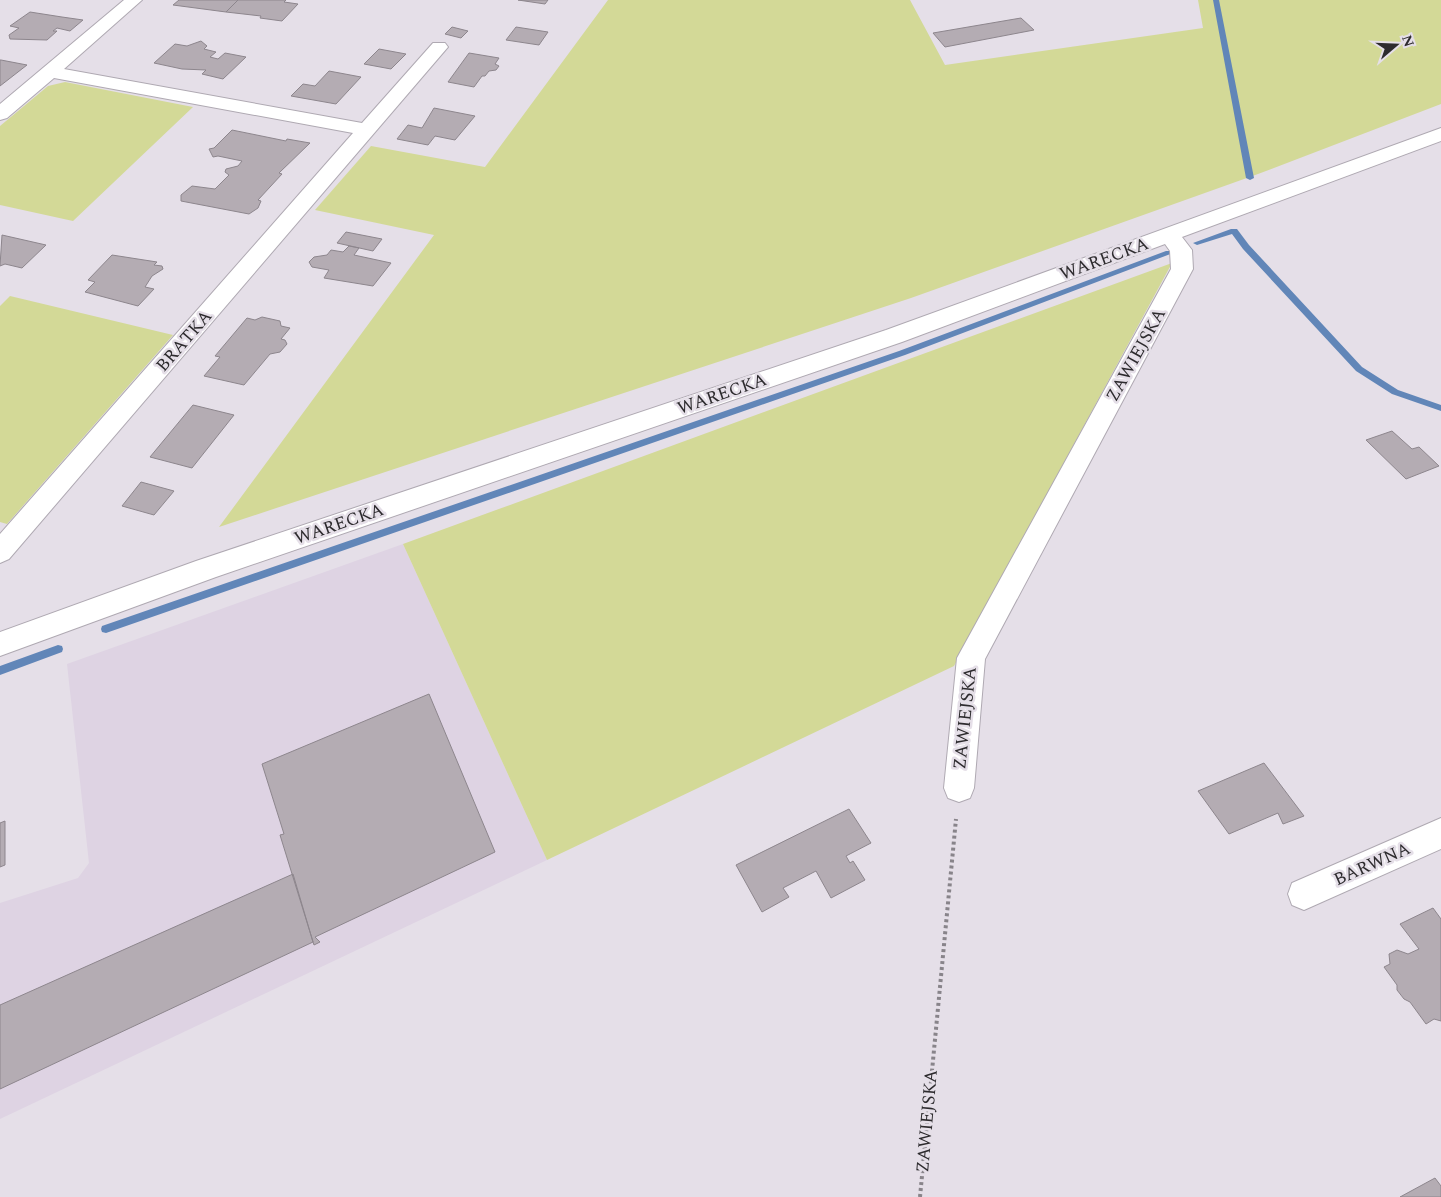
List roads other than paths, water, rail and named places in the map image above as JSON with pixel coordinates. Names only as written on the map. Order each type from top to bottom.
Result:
[{"type":"street","points":[[0,114],[52,72],[134,0]]},
{"type":"street","name":"BRATKA","points":[[0,552],[439,47]]},
{"type":"street","points":[[52,72],[368,130]]},
{"type":"street","name":"WARECKA","points":[[0,644],[216,566],[894,336],[1441,134]]},
{"type":"street","name":"ZAWIEJSKA","points":[[959,788],[971,658],[1182,269],[1181,250],[1169,235]]},
{"type":"street","name":"BARWNA","points":[[1304,894],[1441,833]]},
{"type":"waterway","points":[[1216,0],[1250,178]]},
{"type":"waterway","points":[[1197,243],[1234,231],[1246,247],[1359,369],[1395,392],[1441,408]]},
{"type":"waterway","points":[[106,629],[902,353],[1169,253]]},
{"type":"waterway","points":[[0,671],[58,649]]}]
